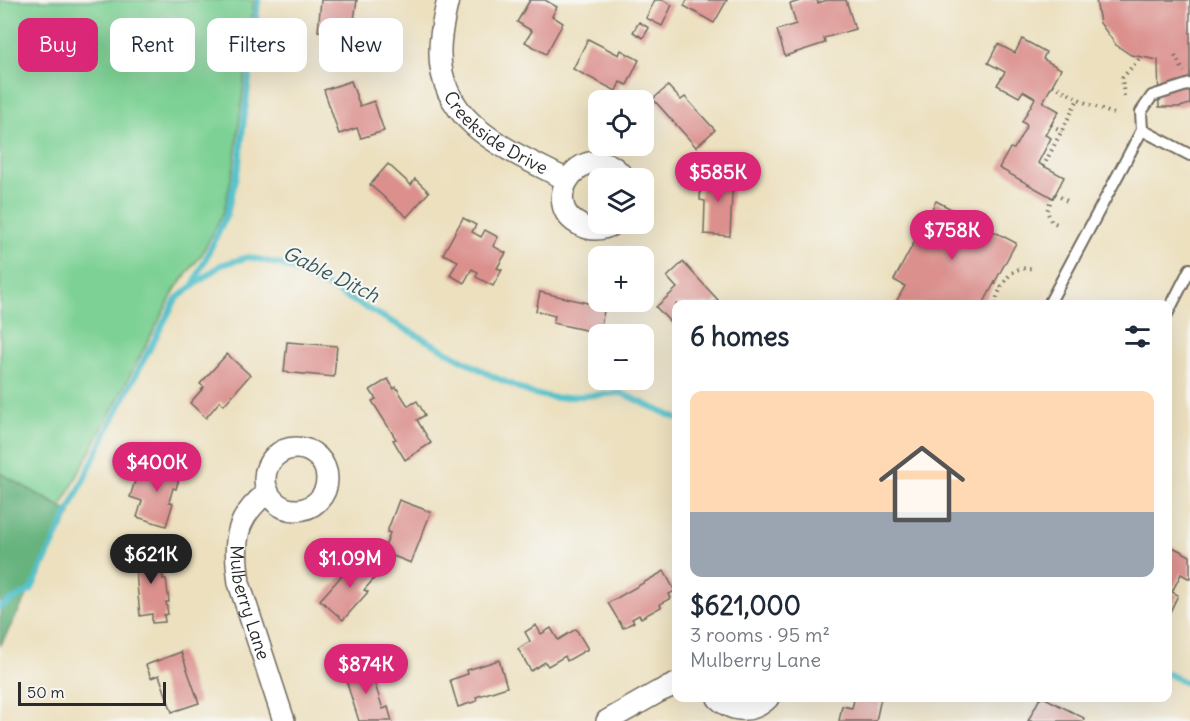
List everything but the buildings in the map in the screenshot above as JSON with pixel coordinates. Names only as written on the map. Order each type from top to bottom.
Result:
[{"type":"street","name":"Creekside Drive","points":[[448,0],[441,32],[440,60],[450,95],[459,111],[492,141],[567,180]]},
{"type":"street","name":"Creekside Drive","points":[[588,228],[574,221],[567,211],[563,192],[567,180],[580,166],[596,163],[612,168]]},
{"type":"street","name":"Mulberry Lane","points":[[268,492],[253,504],[242,520],[236,542],[236,560],[239,583],[284,721]]},
{"type":"street","points":[[607,721],[672,686]]},
{"type":"street","points":[[724,702],[731,707],[744,710],[762,702]]},
{"type":"lane","points":[[1051,300],[1142,130],[1141,112],[1152,96],[1190,84]]},
{"type":"lane","points":[[1142,130],[1190,154]]},
{"type":"lane","points":[[1172,304],[1190,269]]},
{"type":"path","points":[[1175,56],[1184,72]]},
{"type":"path","points":[[1124,96],[1122,78],[1140,58]]},
{"type":"path","points":[[1053,85],[1078,99],[1114,114]]},
{"type":"path","points":[[1043,167],[1078,99]]},
{"type":"path","points":[[1051,125],[1062,131]]},
{"type":"path","points":[[1057,224],[1051,221],[1047,211],[1053,195],[1069,202]]},
{"type":"path","points":[[996,300],[1008,275],[1024,268],[1034,269]]},
{"type":"path","points":[[995,283],[1002,287]]},
{"type":"green space","points":[[0,0],[254,0],[252,18],[207,18],[207,72],[245,72],[234,166],[224,211],[202,254],[176,288],[61,507],[5,476],[0,483]]},
{"type":"green space","points":[[0,473],[71,513],[0,646]]},
{"type":"waterway","points":[[194,283],[227,214],[239,163],[258,0]]},
{"type":"waterway","name":"Gable Ditch","points":[[0,607],[31,590],[114,416],[176,299],[221,265],[249,257],[282,265],[328,287],[492,376],[533,394],[556,398],[621,393],[672,416]]},
{"type":"waterway","name":"Gable Ditch","points":[[1172,676],[1190,685]]}]
